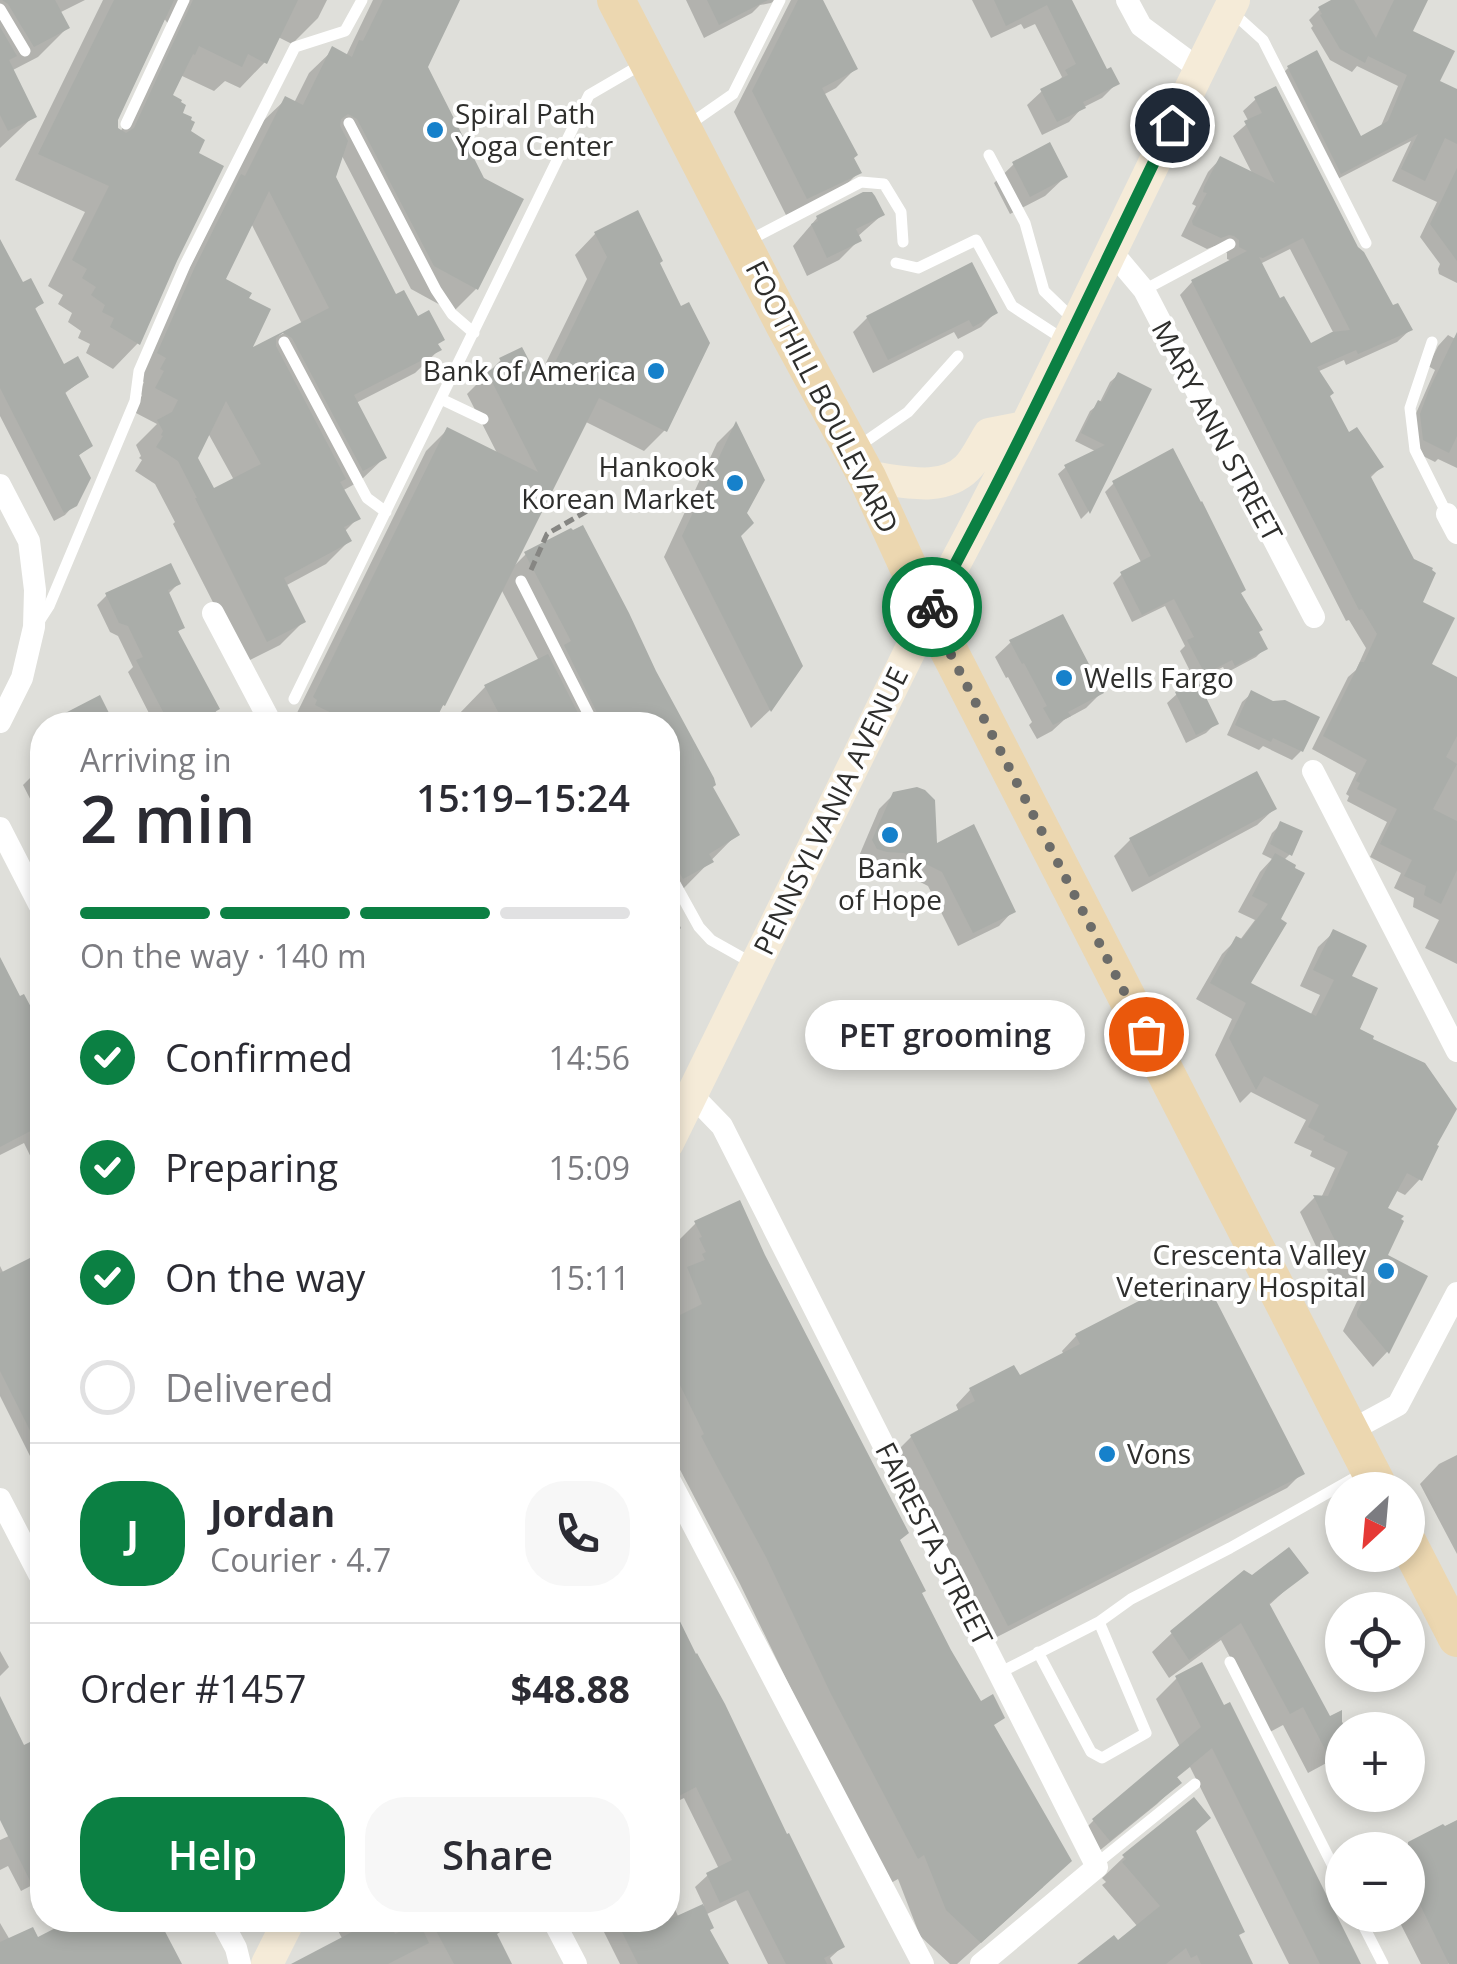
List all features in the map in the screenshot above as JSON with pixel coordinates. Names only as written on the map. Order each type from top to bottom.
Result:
[{"type":"main road","name":"FOOTHILL BOULEVARD","points":[[616,0],[859,464],[929,612],[1371,1472]]},
{"type":"main road","name":"PENNSYLVANIA AVENUE","points":[[680,1116],[1112,252],[1231,5]]},
{"type":"main road","points":[[859,464],[923,483],[948,482],[968,468],[989,434],[1024,427]]},
{"type":"main road","points":[[1423,1572],[1457,1638]]},
{"type":"main road","points":[[267,1964],[283,1932]]},
{"type":"street","points":[[1127,0],[1140,26],[1199,69]]},
{"type":"street","name":"MARY ANN STREET","points":[[1112,252],[1144,290],[1314,617]]},
{"type":"street","points":[[0,485],[29,540],[35,590],[33,630],[22,678],[0,722]]},
{"type":"street","points":[[213,613],[265,712]]},
{"type":"street","points":[[1313,771],[1457,1051]]},
{"type":"street","points":[[0,828],[30,887]]},
{"type":"street","name":"FAIRESTA STREET","points":[[691,1094],[722,1126],[1096,1864]]},
{"type":"street","points":[[1350,1431],[1398,1405],[1457,1293]]},
{"type":"street","points":[[0,1499],[30,1557]]},
{"type":"street","points":[[680,1501],[924,1964]]},
{"type":"street","points":[[981,1964],[1096,1864]]},
{"type":"street","points":[[227,1932],[240,1964]]},
{"type":"street","points":[[560,1932],[576,1964]]},
{"type":"lane","points":[[126,124],[184,0]]},
{"type":"lane","points":[[33,630],[49,606],[135,401],[139,370],[294,46],[345,32],[362,0]]},
{"type":"lane","points":[[684,129],[733,94],[780,0]]},
{"type":"lane","points":[[1231,5],[1263,40],[1366,243]]},
{"type":"lane","points":[[0,10],[25,51]]},
{"type":"lane","points":[[294,699],[590,95],[648,61]]},
{"type":"lane","points":[[349,123],[436,290],[452,314],[474,332]]},
{"type":"lane","points":[[989,155],[1025,224],[1044,292],[1071,332]]},
{"type":"lane","points":[[743,243],[860,182],[884,184],[900,212],[903,242]]},
{"type":"lane","points":[[896,264],[918,268],[976,240],[1012,306],[1071,332]]},
{"type":"lane","points":[[1144,290],[1230,244]]},
{"type":"lane","points":[[284,342],[367,498],[386,512]]},
{"type":"lane","points":[[1432,342],[1410,408],[1415,450],[1452,524]]},
{"type":"lane","points":[[859,464],[958,356]]},
{"type":"lane","points":[[441,399],[483,419]]},
{"type":"lane","points":[[523,583],[588,712]]},
{"type":"lane","points":[[680,893],[711,940],[755,965]]},
{"type":"lane","points":[[999,1673],[1099,1622],[1131,1599],[1325,1503]]},
{"type":"lane","points":[[1038,1652],[1092,1752],[1102,1758],[1146,1733],[1099,1622]]},
{"type":"lane","points":[[1230,1662],[1325,1850]]},
{"type":"lane","points":[[1096,1864],[1194,1784]]},
{"type":"lane","points":[[1367,1932],[1383,1964]]},
{"type":"path","points":[[523,583],[548,534],[613,496]]},
{"type":"building","points":[[2,0],[55,0],[70,28],[34,47]]},
{"type":"building","points":[[114,0],[174,0],[118,120],[118,128],[126,133],[134,128],[193,0],[298,0],[267,64],[248,54],[242,67],[199,46],[173,95],[182,100],[186,105],[183,113],[195,122],[191,131],[205,140],[199,153],[224,166],[140,345],[110,327],[114,318],[102,312],[105,305],[91,295],[96,287],[82,278],[87,269],[72,260],[109,186],[38,154]]},
{"type":"building","points":[[383,0],[460,0],[428,67],[484,178],[524,199],[478,290],[434,266],[357,119],[348,114],[341,119],[340,126],[348,141],[336,177],[396,294],[404,290],[418,316],[429,310],[445,340],[438,344],[442,350],[354,395],[387,458],[363,471],[292,338],[283,333],[276,338],[276,346],[346,479],[340,482],[361,519],[344,527],[352,541],[284,578],[306,622],[267,642],[178,461],[156,447],[163,436],[157,420],[172,412],[178,400],[155,388],[166,358],[157,353],[241,174],[245,176],[285,96],[303,105],[332,46],[352,57],[359,40],[363,41]],"holes":[[[269,191],[329,308],[253,347],[271,309],[249,298],[252,293],[226,279]],[[226,401],[261,464],[214,488],[198,458]]]},
{"type":"building","points":[[707,0],[768,0],[719,25]]},
{"type":"building","points":[[798,0],[823,0],[858,69],[822,88],[858,155],[854,158],[862,173],[807,199],[752,91]]},
{"type":"building","points":[[994,0],[1072,0],[1107,69],[1111,67],[1120,84],[1083,102],[1086,108],[1057,122],[1040,89],[1068,75],[1065,70],[1076,64],[1047,5],[1006,26]]},
{"type":"building","points":[[1331,0],[1354,0],[1376,38],[1394,0],[1428,0],[1413,31],[1455,51],[1440,81],[1457,89],[1457,144],[1445,138],[1425,181],[1401,169],[1418,134],[1341,174],[1287,66],[1317,50],[1361,136],[1388,121],[1407,75],[1368,56],[1365,63],[1340,49],[1318,7]]},
{"type":"building","points":[[0,27],[17,56],[9,60],[37,117],[8,131],[0,115]]},
{"type":"building","points":[[1276,86],[1358,247],[1413,330],[1317,367],[1334,393],[1330,396],[1349,432],[1357,427],[1384,467],[1370,475],[1414,559],[1436,573],[1423,602],[1455,618],[1432,664],[1457,677],[1457,736],[1446,757],[1457,764],[1433,809],[1457,821],[1457,870],[1441,904],[1424,895],[1426,886],[1404,876],[1412,860],[1380,844],[1397,809],[1357,789],[1360,783],[1356,781],[1367,760],[1323,736],[1377,634],[1359,610],[1191,280],[1247,251],[1239,247],[1234,236],[1221,238],[1193,225],[1207,193],[1203,192],[1204,187],[1220,156],[1275,183],[1244,121],[1262,113],[1254,97]],"holes":[[[1303,238],[1350,330],[1332,332],[1311,343],[1284,296],[1280,298],[1259,257]]]},
{"type":"building","points":[[1050,142],[1068,177],[1030,197],[1012,162]]},
{"type":"building","points":[[1457,168],[1457,261],[1430,224]]},
{"type":"building","points":[[863,192],[872,192],[885,215],[856,229],[862,241],[827,258],[811,224],[818,221],[816,216]]},
{"type":"building","points":[[638,210],[681,306],[689,302],[710,343],[667,432],[599,398],[440,712],[330,712],[315,705],[317,700],[313,697],[447,427],[538,472],[487,372],[502,363],[499,358],[522,347],[543,387],[607,257],[594,232]]},
{"type":"building","points":[[0,239],[23,282],[31,278],[44,303],[35,308],[64,364],[78,356],[89,377],[65,392],[93,446],[79,455],[91,478],[77,506],[64,513],[0,388]]},
{"type":"building","points":[[972,262],[998,313],[973,327],[969,320],[888,360],[866,316]]},
{"type":"building","points":[[1457,332],[1457,436],[1449,453],[1423,440],[1420,414]]},
{"type":"building","points":[[1118,372],[1152,389],[1090,514],[1064,465],[1105,445],[1081,433]]},
{"type":"building","points":[[736,421],[765,480],[747,513],[754,523],[741,536],[803,666],[771,712],[682,536]]},
{"type":"building","points":[[1173,448],[1246,590],[1241,593],[1263,630],[1259,632],[1268,649],[1235,666],[1232,660],[1205,674],[1187,640],[1194,637],[1174,599],[1142,615],[1120,572],[1151,556],[1112,481]]},
{"type":"building","points":[[583,525],[678,712],[597,712],[564,645],[571,641],[524,552]]},
{"type":"building","points":[[171,563],[181,584],[168,590],[185,628],[178,631],[220,709],[163,712],[136,660],[143,657],[128,626],[119,623],[105,593]]},
{"type":"building","name":"Wells Fargo","points":[[1063,614],[1104,693],[1068,712],[1071,716],[1053,725],[1043,708],[1047,706],[1009,640]]},
{"type":"building","points":[[548,654],[577,712],[498,712],[484,685]]},
{"type":"building","points":[[1198,681],[1219,724],[1196,735],[1175,692]]},
{"type":"building","points":[[1251,690],[1273,701],[1285,700],[1320,717],[1303,752],[1235,725]]},
{"type":"building","points":[[100,695],[108,712],[67,712]]},
{"type":"building","points":[[680,715],[740,835],[709,854],[714,862],[683,879]]},
{"type":"building","points":[[1257,771],[1277,809],[1149,877],[1129,838]]},
{"type":"building","points":[[917,787],[935,800],[937,843],[974,824],[1016,912],[973,933],[942,872],[904,853],[877,849],[872,840],[893,792]]},
{"type":"building","points":[[1280,821],[1303,831],[1292,856],[1270,844]]},
{"type":"building","points":[[1275,853],[1305,873],[1281,919],[1287,923],[1251,983],[1316,1016],[1334,980],[1313,970],[1333,929],[1365,944],[1352,976],[1378,988],[1360,1029],[1425,1063],[1457,1109],[1422,1181],[1407,1173],[1388,1208],[1404,1216],[1404,1221],[1388,1255],[1428,1276],[1389,1354],[1357,1316],[1372,1281],[1343,1267],[1345,1261],[1313,1195],[1328,1196],[1348,1152],[1323,1140],[1325,1136],[1308,1127],[1319,1105],[1264,1076],[1256,1090],[1229,1038],[1246,1003],[1210,983],[1236,936],[1242,939],[1268,904],[1252,896]]},
{"type":"building","points":[[0,957],[20,996],[24,994],[30,1005],[30,1131],[0,1147]]},
{"type":"building","points":[[740,1200],[909,1533],[900,1540],[926,1591],[922,1593],[981,1701],[993,1694],[1005,1718],[994,1725],[1072,1861],[981,1943],[946,1910],[924,1855],[918,1859],[701,1436],[704,1434],[680,1385],[680,1315],[702,1304],[687,1267],[705,1260],[702,1254],[706,1252],[699,1238],[702,1237],[694,1221]]},
{"type":"building","points":[[30,1258],[30,1430],[0,1371],[0,1273]]},
{"type":"building","name":"Vons","points":[[1206,1281],[1305,1474],[1008,1626],[910,1435],[975,1401],[969,1388],[1014,1365],[1020,1375],[1080,1344],[1075,1334],[1162,1289],[1168,1301]]},
{"type":"building","points":[[1289,1547],[1309,1573],[1269,1603],[1328,1712],[1325,1749],[1303,1707],[1290,1714],[1241,1623],[1189,1660],[1170,1631],[1244,1570],[1252,1575]]},
{"type":"building","points":[[680,1621],[845,1947],[824,1958],[827,1964],[786,1964],[748,1890],[720,1903],[706,1873],[732,1860],[696,1787],[680,1795]]},
{"type":"building","points":[[1202,1662],[1224,1705],[1230,1702],[1325,1892],[1325,1932],[1345,1932],[1361,1964],[1320,1964],[1212,1748],[1177,1777],[1182,1783],[1110,1841],[1092,1819],[1201,1727],[1175,1676]]},
{"type":"building","points":[[0,1696],[24,1745],[30,1742],[30,1881],[0,1820]]},
{"type":"building","points":[[1194,1797],[1211,1818],[1196,1831],[1245,1932],[1239,1935],[1253,1964],[1201,1964],[1197,1955],[1191,1958],[1186,1948],[1166,1964],[1077,1964],[1114,1935],[1118,1940],[1160,1906],[1122,1862],[1126,1859],[1122,1855]]},
{"type":"building","points":[[1457,1820],[1457,1964],[1449,1964],[1425,1915],[1425,1833]]},
{"type":"building","points":[[703,1904],[714,1928],[710,1930],[729,1964],[638,1964],[622,1932],[680,1932],[680,1915]]},
{"type":"building","points":[[30,1928],[38,1937],[48,1932],[165,1932],[182,1964],[0,1964],[0,1942]]},
{"type":"building","points":[[352,1932],[424,1932],[429,1943],[388,1964],[291,1964]]},
{"type":"building","points":[[437,1932],[500,1932],[497,1934],[512,1964],[454,1964]]},
{"type":"way so far","points":[[932,607],[929,612],[1146,1034]]},
{"type":"place","name":"Spiral Path Yoga Center","points":[[435,130]]},
{"type":"place","name":"Bank of America","points":[[656,371]]},
{"type":"place","name":"Hankook Korean Market","points":[[735,483]]},
{"type":"place","name":"Wells Fargo","points":[[1064,678]]},
{"type":"place","name":"Bank of Hope","points":[[890,835]]},
{"type":"place","name":"PET grooming","points":[[1146,1034]]},
{"type":"place","name":"Crescenta Valley Veterinary Hospital","points":[[1386,1271]]},
{"type":"place","name":"Vons","points":[[1107,1454]]},
{"type":"route","points":[[932,607],[1172,125]]}]
